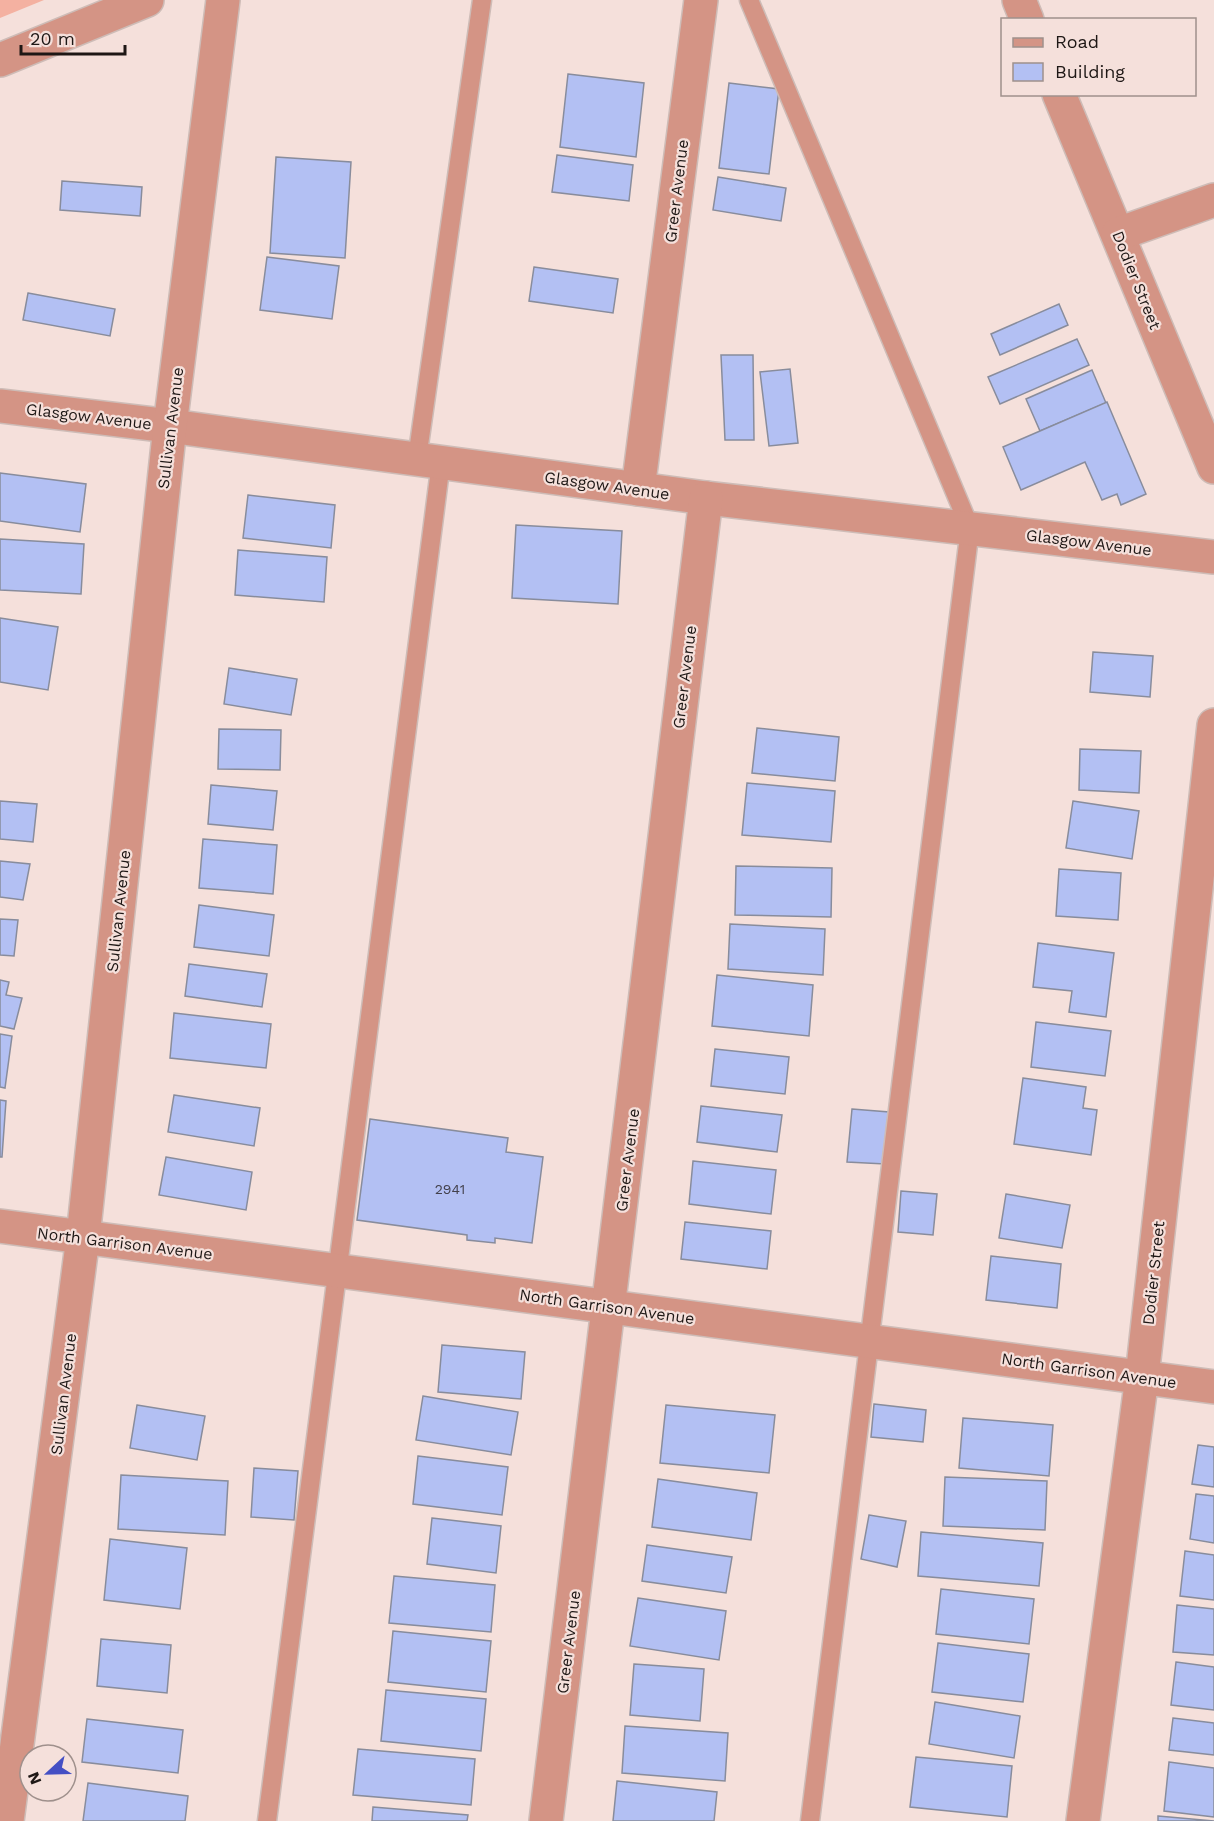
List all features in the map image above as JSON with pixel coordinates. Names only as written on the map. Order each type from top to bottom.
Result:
[{"type":"street","points":[[0,60],[147,0]]},
{"type":"street","name":"Sullivan Avenue","points":[[7,1821],[83,1237],[170,426],[223,0]]},
{"type":"street","name":"Greer Avenue","points":[[638,489],[701,0]]},
{"type":"street","points":[[1019,0],[1026,18]]},
{"type":"street","name":"Dodier Street","points":[[1060,96],[1214,467]]},
{"type":"street","points":[[1118,234],[1214,200]]},
{"type":"street","name":"Glasgow Avenue","points":[[0,406],[170,426],[706,498],[1214,557]]},
{"type":"street","name":"Greer Avenue","points":[[546,1821],[706,498]]},
{"type":"street","name":"Dodier Street","points":[[1083,1821],[1142,1377],[1214,725]]},
{"type":"street","name":"North Garrison Avenue","points":[[0,1226],[1214,1387]]},
{"type":"lane","points":[[267,1821],[336,1271],[482,0]]},
{"type":"lane","points":[[749,0],[970,528],[810,1821]]},
{"type":"shaded area","points":[[0,0],[44,0],[0,18]]},
{"type":"building","points":[[568,74],[644,83],[636,157],[560,147]]},
{"type":"building","points":[[729,83],[779,89],[769,174],[719,168]]},
{"type":"building","points":[[557,155],[633,165],[629,201],[552,192]]},
{"type":"building","points":[[276,157],[351,162],[345,258],[270,253]]},
{"type":"building","points":[[718,177],[786,188],[781,221],[713,210]]},
{"type":"building","points":[[62,181],[142,187],[140,216],[60,210]]},
{"type":"building","points":[[267,257],[339,266],[332,319],[260,310]]},
{"type":"building","points":[[534,267],[618,279],[613,313],[529,301]]},
{"type":"building","points":[[28,293],[115,309],[110,336],[23,320]]},
{"type":"building","points":[[1059,304],[1068,325],[1000,355],[991,334]]},
{"type":"building","points":[[1077,339],[1089,365],[1000,404],[988,377]]},
{"type":"building","points":[[721,355],[753,355],[754,440],[725,440]]},
{"type":"building","points":[[790,369],[798,443],[769,446],[760,372]]},
{"type":"building","points":[[1092,370],[1106,403],[1040,431],[1026,399]]},
{"type":"building","points":[[1107,402],[1146,494],[1121,505],[1117,494],[1102,500],[1085,462],[1021,490],[1003,447]]},
{"type":"building","points":[[0,473],[86,484],[80,532],[0,521]]},
{"type":"building","points":[[248,495],[335,505],[331,548],[243,538]]},
{"type":"building","points":[[516,525],[622,531],[618,604],[512,598]]},
{"type":"building","points":[[0,539],[84,544],[81,594],[0,590]]},
{"type":"building","points":[[238,550],[327,557],[324,602],[235,595]]},
{"type":"building","points":[[0,618],[58,627],[48,690],[0,682]]},
{"type":"building","points":[[1093,652],[1153,656],[1150,697],[1090,692]]},
{"type":"building","points":[[229,668],[297,679],[291,715],[224,704]]},
{"type":"building","points":[[757,728],[839,737],[835,781],[752,773]]},
{"type":"building","points":[[219,729],[281,730],[280,770],[218,769]]},
{"type":"building","points":[[1080,749],[1141,751],[1139,793],[1079,790]]},
{"type":"building","points":[[747,783],[835,791],[831,842],[742,835]]},
{"type":"building","points":[[211,785],[277,791],[273,830],[208,824]]},
{"type":"building","points":[[0,801],[37,804],[33,842],[0,839]]},
{"type":"building","points":[[1073,801],[1139,811],[1132,859],[1066,848]]},
{"type":"building","points":[[203,839],[277,845],[273,894],[199,888]]},
{"type":"building","points":[[0,861],[30,864],[23,900],[0,897]]},
{"type":"building","points":[[736,866],[832,868],[831,917],[735,915]]},
{"type":"building","points":[[1059,869],[1121,873],[1118,920],[1056,916]]},
{"type":"building","points":[[199,905],[274,915],[269,956],[194,947]]},
{"type":"building","points":[[0,919],[18,920],[14,956],[0,955]]},
{"type":"building","points":[[730,924],[825,929],[823,975],[728,969]]},
{"type":"building","points":[[1038,943],[1114,953],[1106,1017],[1069,1012],[1072,991],[1033,987]]},
{"type":"building","points":[[189,964],[267,974],[262,1007],[185,996]]},
{"type":"building","points":[[717,975],[813,985],[809,1036],[712,1026]]},
{"type":"building","points":[[0,980],[9,982],[6,995],[22,998],[14,1029],[0,1026]]},
{"type":"building","points":[[174,1013],[271,1024],[266,1068],[170,1058]]},
{"type":"building","points":[[1036,1022],[1111,1031],[1105,1076],[1031,1067]]},
{"type":"building","points":[[0,1034],[12,1036],[5,1088],[0,1087]]},
{"type":"building","points":[[715,1049],[789,1057],[785,1094],[711,1086]]},
{"type":"building","points":[[1023,1078],[1086,1087],[1083,1108],[1097,1110],[1091,1155],[1014,1144]]},
{"type":"building","points":[[174,1095],[260,1108],[254,1146],[168,1132]]},
{"type":"building","points":[[0,1100],[6,1101],[2,1157],[0,1157]]},
{"type":"building","points":[[701,1106],[782,1115],[777,1152],[697,1142]]},
{"type":"building","points":[[852,1109],[889,1112],[885,1164],[847,1162]]},
{"type":"building","points":[[370,1119],[508,1138],[506,1152],[543,1157],[532,1243],[495,1238],[495,1243],[467,1240],[467,1235],[357,1220]]},
{"type":"building","points":[[166,1157],[252,1172],[246,1210],[159,1195]]},
{"type":"building","points":[[693,1161],[776,1170],[771,1214],[689,1204]]},
{"type":"building","points":[[901,1191],[937,1194],[933,1235],[898,1232]]},
{"type":"building","points":[[1006,1194],[1070,1205],[1062,1248],[999,1238]]},
{"type":"building","points":[[685,1222],[771,1231],[767,1269],[681,1259]]},
{"type":"building","points":[[991,1256],[1061,1264],[1057,1308],[986,1300]]},
{"type":"building","points":[[442,1345],[525,1352],[521,1399],[438,1392]]},
{"type":"building","points":[[423,1396],[518,1412],[511,1455],[416,1440]]},
{"type":"building","points":[[874,1404],[926,1410],[923,1442],[871,1437]]},
{"type":"building","points":[[137,1405],[205,1416],[197,1460],[130,1448]]},
{"type":"building","points":[[666,1405],[775,1415],[769,1473],[660,1463]]},
{"type":"building","points":[[963,1418],[1053,1425],[1049,1476],[959,1468]]},
{"type":"building","points":[[1198,1445],[1214,1447],[1214,1487],[1192,1484]]},
{"type":"building","points":[[418,1456],[508,1467],[502,1515],[413,1504]]},
{"type":"building","points":[[254,1468],[298,1471],[294,1520],[251,1517]]},
{"type":"building","points":[[121,1475],[228,1481],[225,1535],[118,1529]]},
{"type":"building","points":[[945,1477],[1047,1481],[1045,1530],[943,1526]]},
{"type":"building","points":[[658,1479],[757,1493],[751,1540],[652,1527]]},
{"type":"building","points":[[1196,1494],[1214,1496],[1214,1543],[1190,1539]]},
{"type":"building","points":[[869,1515],[906,1521],[897,1567],[861,1559]]},
{"type":"building","points":[[432,1518],[501,1526],[496,1573],[427,1564]]},
{"type":"building","points":[[921,1532],[1043,1543],[1039,1586],[918,1576]]},
{"type":"building","points":[[110,1539],[187,1548],[180,1609],[104,1600]]},
{"type":"building","points":[[647,1545],[732,1557],[726,1593],[642,1581]]},
{"type":"building","points":[[1185,1551],[1214,1555],[1214,1600],[1180,1596]]},
{"type":"building","points":[[394,1576],[495,1585],[491,1632],[389,1623]]},
{"type":"building","points":[[941,1589],[1034,1599],[1029,1644],[936,1634]]},
{"type":"building","points":[[638,1598],[726,1611],[719,1660],[630,1646]]},
{"type":"building","points":[[1177,1605],[1214,1609],[1214,1655],[1173,1652]]},
{"type":"building","points":[[393,1631],[491,1641],[486,1692],[388,1682]]},
{"type":"building","points":[[101,1639],[171,1645],[167,1693],[97,1686]]},
{"type":"building","points":[[938,1643],[1029,1654],[1023,1702],[932,1692]]},
{"type":"building","points":[[1176,1662],[1214,1667],[1214,1710],[1171,1705]]},
{"type":"building","points":[[634,1664],[704,1669],[700,1721],[630,1715]]},
{"type":"building","points":[[386,1690],[486,1699],[481,1751],[381,1741]]},
{"type":"building","points":[[935,1702],[1020,1716],[1014,1758],[929,1744]]},
{"type":"building","points":[[1173,1718],[1214,1723],[1214,1755],[1169,1750]]},
{"type":"building","points":[[87,1719],[183,1730],[178,1773],[82,1762]]},
{"type":"building","points":[[625,1726],[728,1733],[725,1781],[622,1773]]},
{"type":"building","points":[[358,1749],[475,1759],[471,1805],[353,1795]]},
{"type":"building","points":[[916,1757],[1012,1766],[1007,1817],[910,1807]]},
{"type":"building","points":[[1169,1762],[1214,1768],[1214,1817],[1164,1811]]},
{"type":"building","points":[[617,1781],[717,1792],[714,1821],[613,1821]]},
{"type":"building","points":[[88,1783],[188,1796],[185,1821],[83,1821]]},
{"type":"building","points":[[373,1807],[468,1815],[467,1821],[372,1821]]},
{"type":"building","points":[[1158,1816],[1214,1821],[1158,1821]]}]
